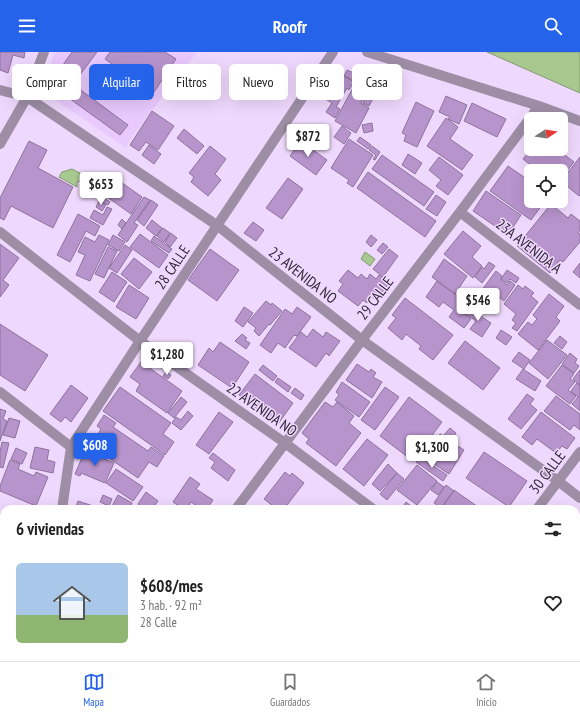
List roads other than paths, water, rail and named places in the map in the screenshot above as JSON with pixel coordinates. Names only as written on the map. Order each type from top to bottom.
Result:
[{"type":"street","points":[[39,64],[44,52]]},
{"type":"street","name":"28 CALLE","points":[[63,505],[71,447],[333,52]]},
{"type":"street","points":[[367,52],[539,106],[580,121]]},
{"type":"street","name":"23 AVENIDA NO","points":[[0,90],[12,93]]},
{"type":"street","points":[[0,144],[25,100]]},
{"type":"street","name":"23 AVENIDA NO","points":[[31,100],[218,226],[362,340],[580,498]]},
{"type":"street","name":"29 CALLE","points":[[239,505],[539,106]]},
{"type":"street","name":"23A AVENIDA A","points":[[460,212],[580,305]]},
{"type":"street","name":"22 AVENIDA NO","points":[[0,232],[140,341],[285,443],[368,505]]},
{"type":"street","points":[[0,392],[71,447]]},
{"type":"street","name":"30 CALLE","points":[[540,505],[580,452]]}]
